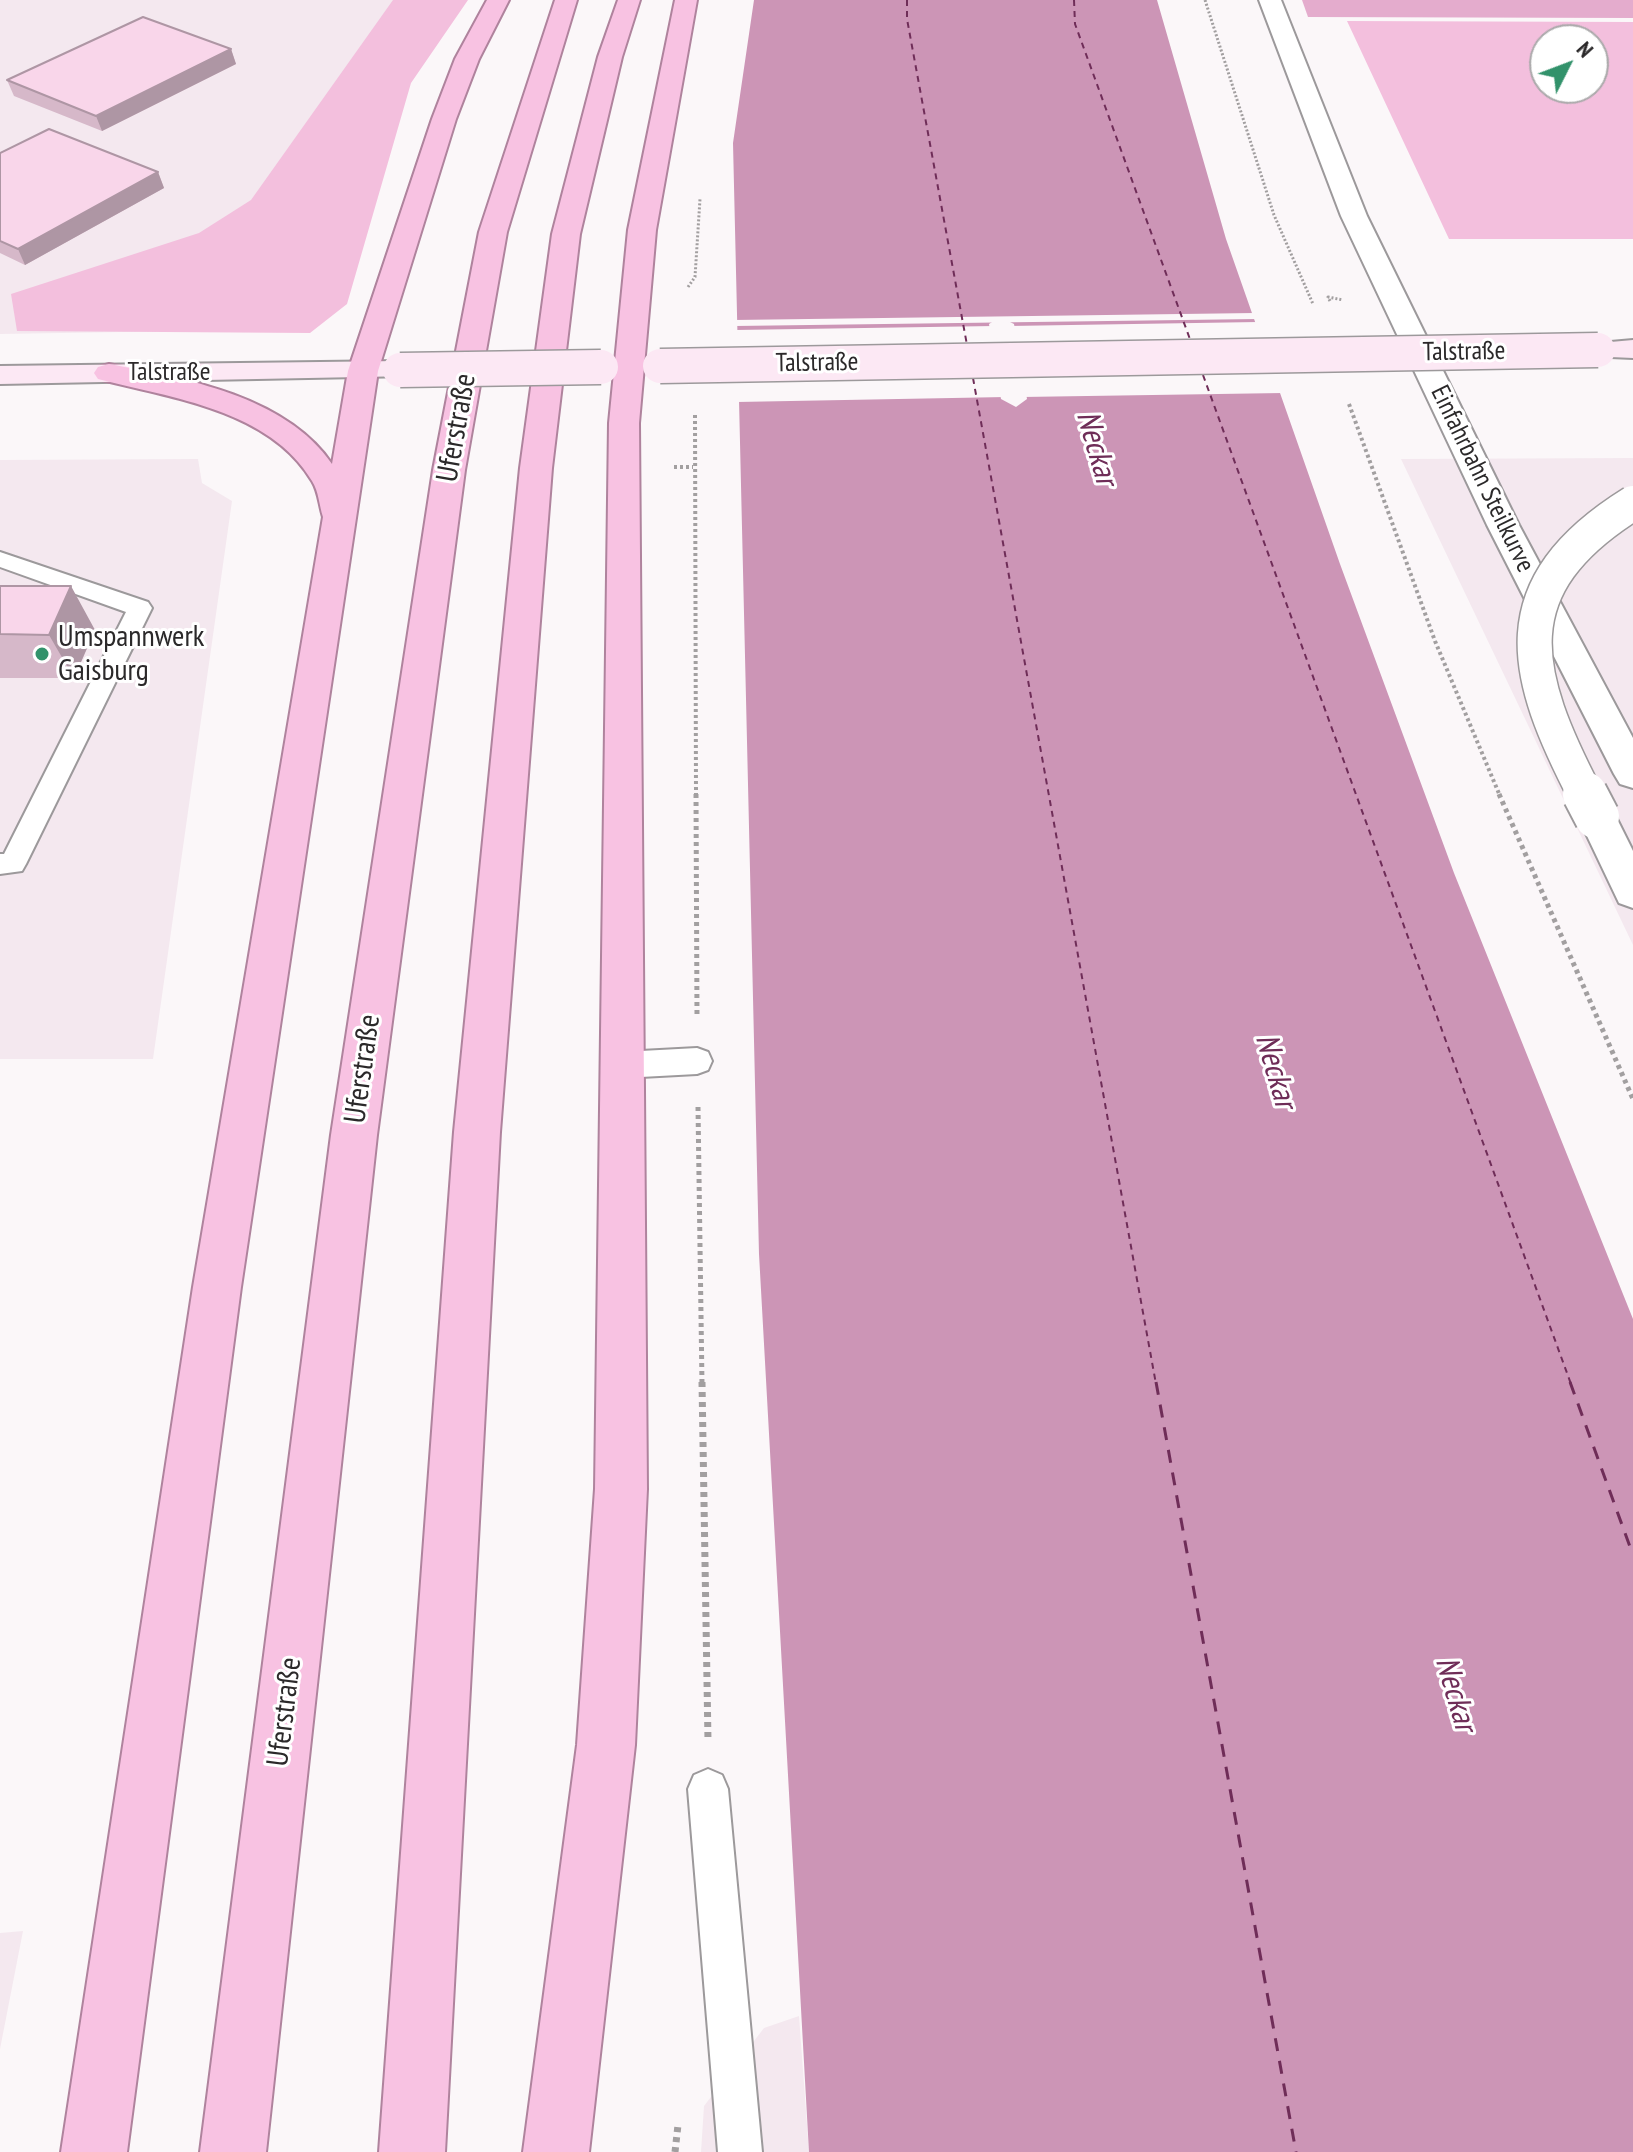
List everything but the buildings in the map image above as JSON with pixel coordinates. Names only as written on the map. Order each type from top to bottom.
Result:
[{"type":"highway","points":[[94,2152],[217,1287],[363,371],[444,119],[467,59],[498,0]]},
{"type":"highway","name":"Uferstraße","points":[[233,2152],[354,1135],[449,470],[493,232],[566,0]]},
{"type":"highway","points":[[412,2152],[477,1132],[536,468],[566,234],[610,57],[629,0]]},
{"type":"highway","points":[[556,2152],[607,1729],[621,1489],[623,457],[615,367],[686,0]]},
{"type":"highway","points":[[109,373],[180,387],[259,418],[318,467],[330,485],[338,514]]},
{"type":"main road","name":"Talstraße","points":[[0,375],[1633,349]]},
{"type":"street","name":"Einfahrbahn Steilkurve","points":[[1270,0],[1354,216],[1503,525],[1633,774]]},
{"type":"street","points":[[1633,503],[1589,532],[1554,571],[1535,623],[1533,653],[1541,696],[1633,892]]},
{"type":"lane","points":[[0,559],[140,608],[12,864],[0,864]]},
{"type":"lane","points":[[622,1065],[697,1061]]},
{"type":"lane","points":[[708,1789],[735,2066],[740,2152]]},
{"type":"path","points":[[1205,0],[1274,215],[1317,315]]},
{"type":"path","points":[[1330,301],[1328,297],[1341,297],[1343,300]]},
{"type":"path","points":[[1349,404],[1435,641],[1563,946],[1633,1099]]},
{"type":"path","points":[[667,467],[693,467]]},
{"type":"shaded area","points":[[0,0],[458,0],[403,87],[305,329],[0,334]]},
{"type":"shaded area","points":[[393,0],[468,0],[411,83],[347,304],[310,333],[17,331],[11,294],[199,233],[251,200]]},
{"type":"shaded area","points":[[1302,0],[1633,0],[1633,18],[1308,17]]},
{"type":"shaded area","points":[[1347,21],[1633,22],[1633,239],[1449,239]]},
{"type":"shaded area","points":[[1633,458],[1633,945],[1401,459]]},
{"type":"shaded area","points":[[198,459],[202,483],[232,501],[153,1059],[0,1059],[0,460]]},
{"type":"shaded area","points":[[23,1931],[0,2049],[0,1933]]},
{"type":"shaded area","points":[[799,2016],[809,2152],[701,2152],[704,2106],[764,2028]]},
{"type":"water","name":"Neckar","points":[[754,0],[1157,0],[1226,239],[1340,564],[1454,873],[1633,1319],[1633,2152],[809,2152],[759,1254],[733,143]],"holes":[[[1000,317],[1014,324],[1027,399],[1016,407],[1001,399],[989,324]]]},
{"type":"pier","points":[[1255,313],[1257,319],[735,326],[734,320]]},
{"type":"pier","points":[[1258,322],[1283,393],[1022,397],[1009,326]]},
{"type":"pier","points":[[994,326],[1006,397],[737,402],[735,330]]},
{"type":"ferry route","points":[[907,0],[907,19],[967,345]]},
{"type":"ferry route","points":[[1074,0],[1075,24],[1191,342]]},
{"type":"ferry route","points":[[1203,375],[1571,1384]]},
{"type":"ferry route","points":[[973,378],[1156,1384]]},
{"type":"ferry route","points":[[1156,1382],[1296,2152]]},
{"type":"ferry route","points":[[1570,1382],[1633,1555]]},
{"type":"place","name":"Umspannwerk Gaisburg","points":[[42,654]]}]
